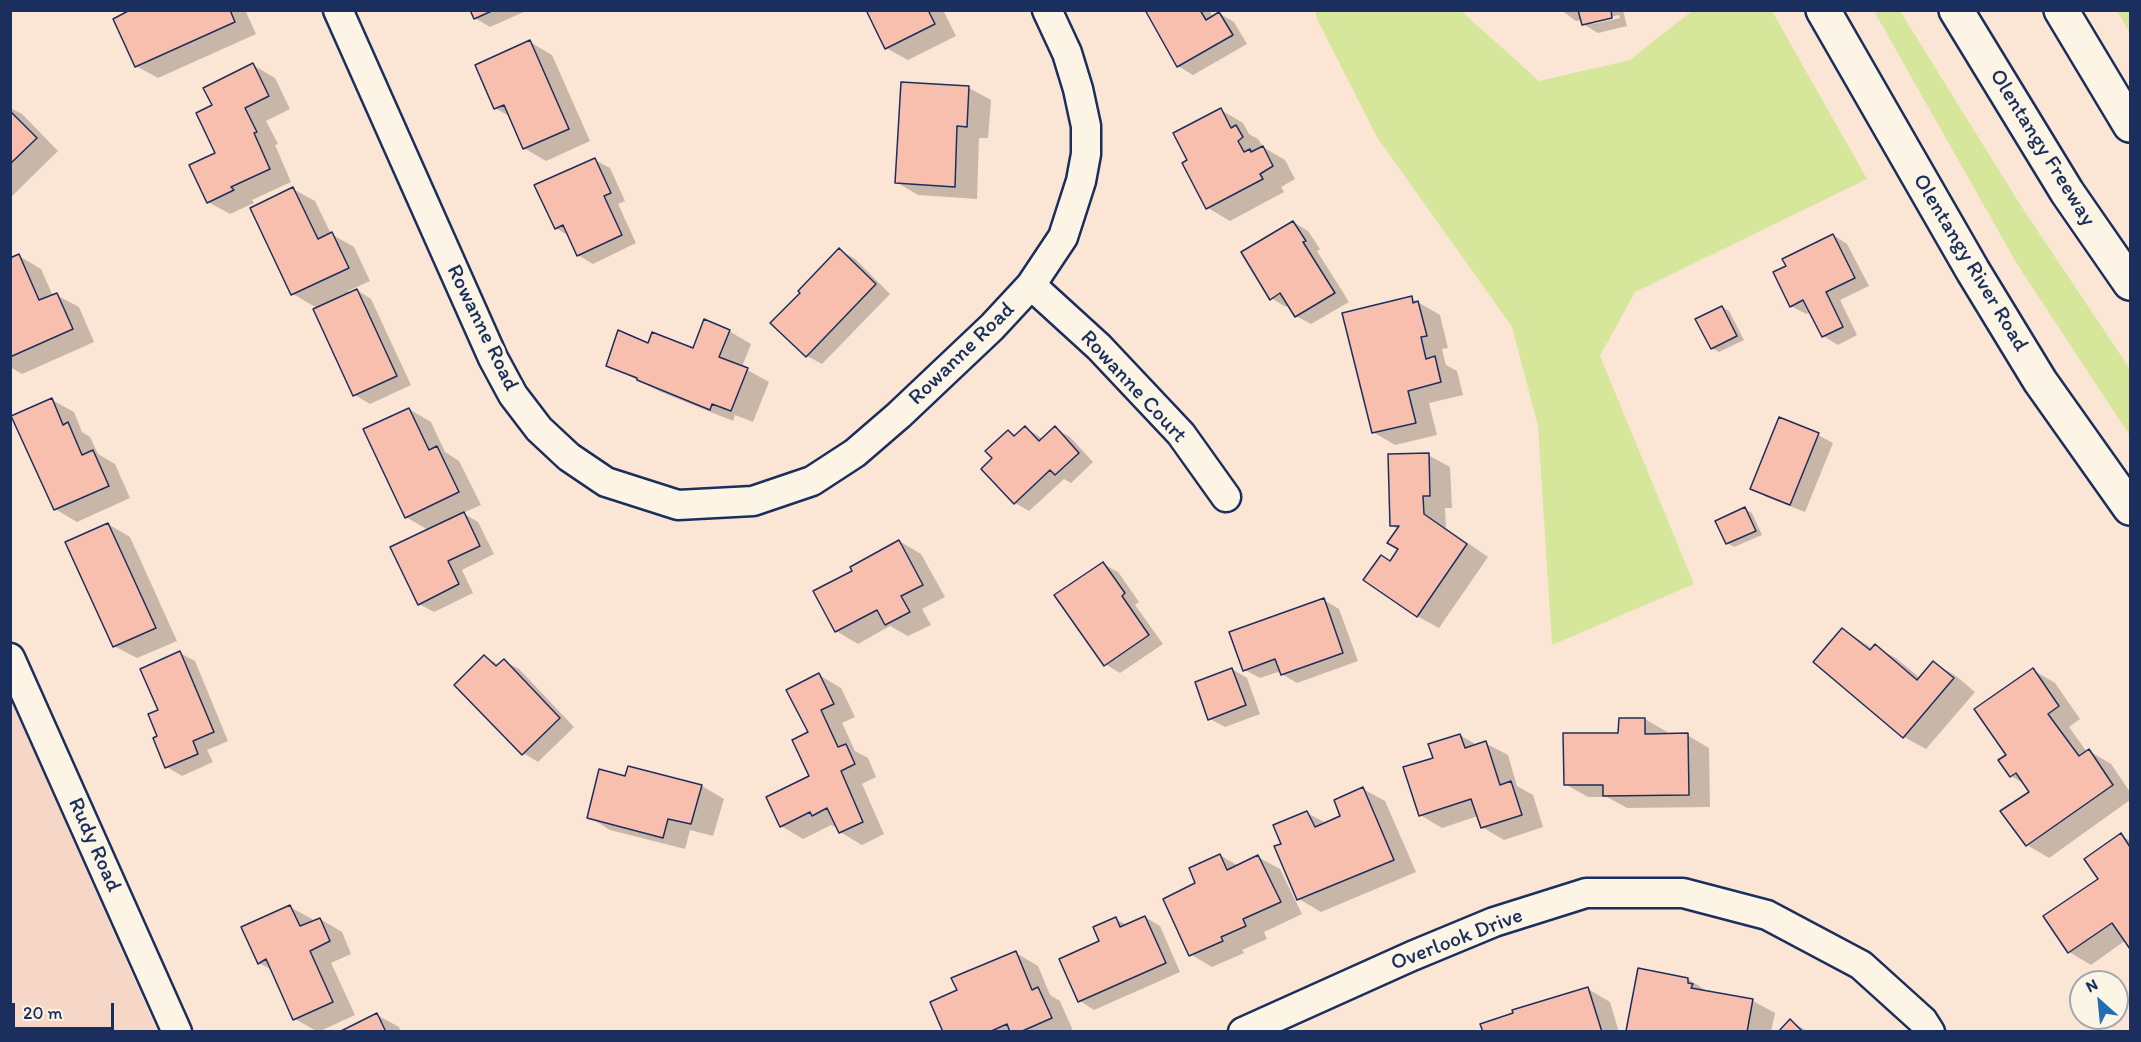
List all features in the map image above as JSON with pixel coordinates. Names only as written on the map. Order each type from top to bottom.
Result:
[{"type":"main road","name":"Olentangy River Road","points":[[1823,10],[1973,271],[2040,381],[2130,508]]},
{"type":"main road","name":"Olentangy Freeway","points":[[1956,10],[2067,192],[2130,283]]},
{"type":"main road","points":[[2061,10],[2130,125]]},
{"type":"street","name":"Rowanne Road","points":[[338,10],[493,358],[513,395],[539,429],[569,457],[606,482],[678,505],[753,501],[812,481],[855,453],[899,415],[992,327],[1031,285],[1063,237],[1081,181],[1086,154],[1086,126],[1078,88],[1067,53],[1047,10]]},
{"type":"street","name":"Rowanne Court","points":[[1031,285],[1099,347],[1181,434],[1226,497]]},
{"type":"street","name":"Rudy Road","points":[[10,658],[177,1032]]},
{"type":"street","name":"Overlook Drive","points":[[1243,1032],[1432,947],[1494,922],[1587,893],[1683,893],[1767,915],[1861,965],[1923,1021],[1930,1032]]},
{"type":"shaded area","points":[[11,698],[157,1031],[11,1031]]},
{"type":"green space","points":[[1315,11],[1461,11],[1539,81],[1630,60],[1692,11],[1772,11],[1867,179],[1635,292],[1600,356],[1694,584],[1552,645],[1538,426],[1512,327],[1377,137]]},
{"type":"green space","points":[[1874,11],[1900,11],[2021,206],[2130,369],[2130,436],[2017,264]]},
{"type":"green space","points":[[2117,11],[2130,11],[2130,33]]},
{"type":"building","points":[[130,10],[230,10],[235,22],[135,67],[113,19]]},
{"type":"building","points":[[470,10],[494,10],[474,19]]},
{"type":"building","points":[[866,10],[928,10],[935,24],[885,49]]},
{"type":"building","points":[[1145,10],[1200,10],[1206,20],[1219,12],[1233,35],[1177,67]]},
{"type":"building","points":[[1578,10],[1611,10],[1612,18],[1582,25]]},
{"type":"building","points":[[530,40],[569,129],[523,149],[504,105],[494,109],[475,65]]},
{"type":"building","points":[[253,63],[269,96],[245,108],[257,132],[254,133],[270,169],[231,187],[234,190],[207,203],[189,165],[215,153],[196,113],[212,105],[203,88]]},
{"type":"building","points":[[901,82],[969,86],[967,127],[957,126],[955,187],[895,183]]},
{"type":"building","points":[[1221,108],[1231,128],[1236,125],[1243,137],[1238,141],[1244,152],[1250,149],[1251,152],[1263,146],[1273,166],[1260,174],[1263,179],[1206,209],[1182,163],[1187,160],[1173,133]]},
{"type":"building","points":[[10,111],[37,138],[10,164]]},
{"type":"building","points":[[595,158],[611,193],[604,196],[622,235],[577,256],[563,225],[555,229],[534,185]]},
{"type":"building","points":[[293,187],[318,239],[332,232],[349,268],[291,295],[250,208]]},
{"type":"building","points":[[1293,221],[1306,241],[1303,242],[1335,293],[1295,317],[1280,293],[1270,300],[1241,252]]},
{"type":"building","points":[[1833,234],[1855,278],[1826,292],[1843,327],[1822,337],[1803,300],[1790,307],[1773,272],[1786,266],[1782,259]]},
{"type":"building","points":[[839,248],[876,284],[806,357],[770,323]]},
{"type":"building","points":[[19,254],[39,300],[57,293],[73,329],[10,357],[10,258]]},
{"type":"building","points":[[357,289],[397,376],[353,396],[313,309]]},
{"type":"building","points":[[1412,296],[1413,303],[1418,301],[1427,336],[1421,337],[1426,359],[1435,356],[1441,382],[1408,391],[1416,423],[1372,433],[1342,313]]},
{"type":"building","points":[[1722,306],[1737,336],[1711,349],[1695,319]]},
{"type":"building","points":[[704,319],[730,330],[719,357],[748,368],[731,411],[712,404],[710,410],[606,366],[618,330],[648,343],[652,332],[693,348]]},
{"type":"building","points":[[52,398],[63,425],[68,422],[82,455],[93,450],[109,486],[54,510],[11,416]]},
{"type":"building","points":[[409,408],[429,450],[437,446],[459,492],[405,518],[363,429]]},
{"type":"building","points":[[1779,417],[1819,433],[1790,505],[1750,489]]},
{"type":"building","points":[[1025,426],[1039,441],[1055,426],[1079,453],[1055,475],[1050,470],[1014,504],[981,469],[992,458],[985,451],[1008,430],[1014,436]]},
{"type":"building","points":[[1429,453],[1430,496],[1423,496],[1424,514],[1467,544],[1417,617],[1363,580],[1381,555],[1390,561],[1398,549],[1387,543],[1399,526],[1390,526],[1388,454]]},
{"type":"building","points":[[1745,507],[1756,531],[1726,544],[1715,521]]},
{"type":"building","points":[[464,512],[480,546],[448,561],[459,584],[418,605],[390,547]]},
{"type":"building","points":[[108,523],[156,628],[113,647],[65,542]]},
{"type":"building","points":[[899,540],[923,585],[901,596],[910,612],[885,625],[877,610],[835,632],[813,591],[852,571],[850,567]]},
{"type":"building","points":[[1103,562],[1125,593],[1122,596],[1149,635],[1104,666],[1054,595]]},
{"type":"building","points":[[1324,598],[1343,653],[1281,675],[1275,659],[1243,671],[1229,632]]},
{"type":"building","points":[[1842,628],[1870,650],[1875,644],[1917,680],[1933,661],[1954,678],[1903,738],[1813,662]]},
{"type":"building","points":[[180,651],[214,732],[193,741],[198,754],[165,768],[153,738],[157,736],[148,714],[158,710],[140,669]]},
{"type":"building","points":[[484,655],[496,666],[504,659],[560,718],[522,755],[454,685]]},
{"type":"building","points":[[1232,668],[1246,705],[1208,720],[1195,682]]},
{"type":"building","points":[[2033,668],[2059,706],[2048,714],[2079,756],[2089,749],[2113,785],[2026,846],[2000,811],[2029,792],[2016,773],[2010,777],[1998,760],[2006,755],[1974,709]]},
{"type":"building","points":[[819,673],[834,704],[821,710],[838,747],[846,744],[855,764],[841,771],[863,822],[839,833],[827,808],[812,816],[810,812],[780,827],[766,797],[809,776],[792,740],[808,732],[786,690]]},
{"type":"building","points":[[1619,718],[1645,718],[1645,734],[1688,733],[1689,795],[1603,796],[1603,785],[1564,785],[1563,733],[1618,733]]},
{"type":"building","points":[[1460,734],[1465,748],[1486,741],[1500,785],[1511,781],[1522,815],[1481,828],[1471,799],[1419,816],[1403,767],[1433,758],[1428,744]]},
{"type":"building","points":[[628,766],[702,785],[691,824],[668,819],[663,838],[587,818],[599,769],[625,776]]},
{"type":"building","points":[[1363,787],[1394,860],[1297,900],[1274,846],[1281,844],[1273,825],[1307,811],[1315,827],[1340,816],[1334,800]]},
{"type":"building","points":[[2121,833],[2130,847],[2130,949],[2112,923],[2068,953],[2043,916],[2098,879],[2084,859]]},
{"type":"building","points":[[1220,854],[1227,870],[1258,855],[1281,902],[1243,919],[1246,926],[1221,937],[1223,941],[1189,956],[1163,899],[1195,883],[1189,868]]},
{"type":"building","points":[[290,905],[300,926],[320,918],[330,941],[310,951],[333,1002],[293,1020],[266,959],[258,964],[241,927]]},
{"type":"building","points":[[1145,916],[1166,963],[1078,1002],[1059,959],[1099,941],[1093,927],[1116,917],[1120,927]]},
{"type":"building","points":[[1016,951],[1032,990],[1038,987],[1052,1018],[1020,1032],[1010,1032],[1007,1024],[989,1032],[943,1032],[930,1002],[957,990],[951,978]]},
{"type":"building","points":[[1638,968],[1688,978],[1688,983],[1693,984],[1691,988],[1753,999],[1747,1032],[1626,1031]]},
{"type":"building","points":[[1588,987],[1602,1032],[1483,1032],[1480,1024],[1513,1013],[1512,1010]]},
{"type":"building","points":[[377,1013],[386,1032],[339,1032]]},
{"type":"building","points":[[1790,1019],[1803,1032],[1778,1032]]}]
